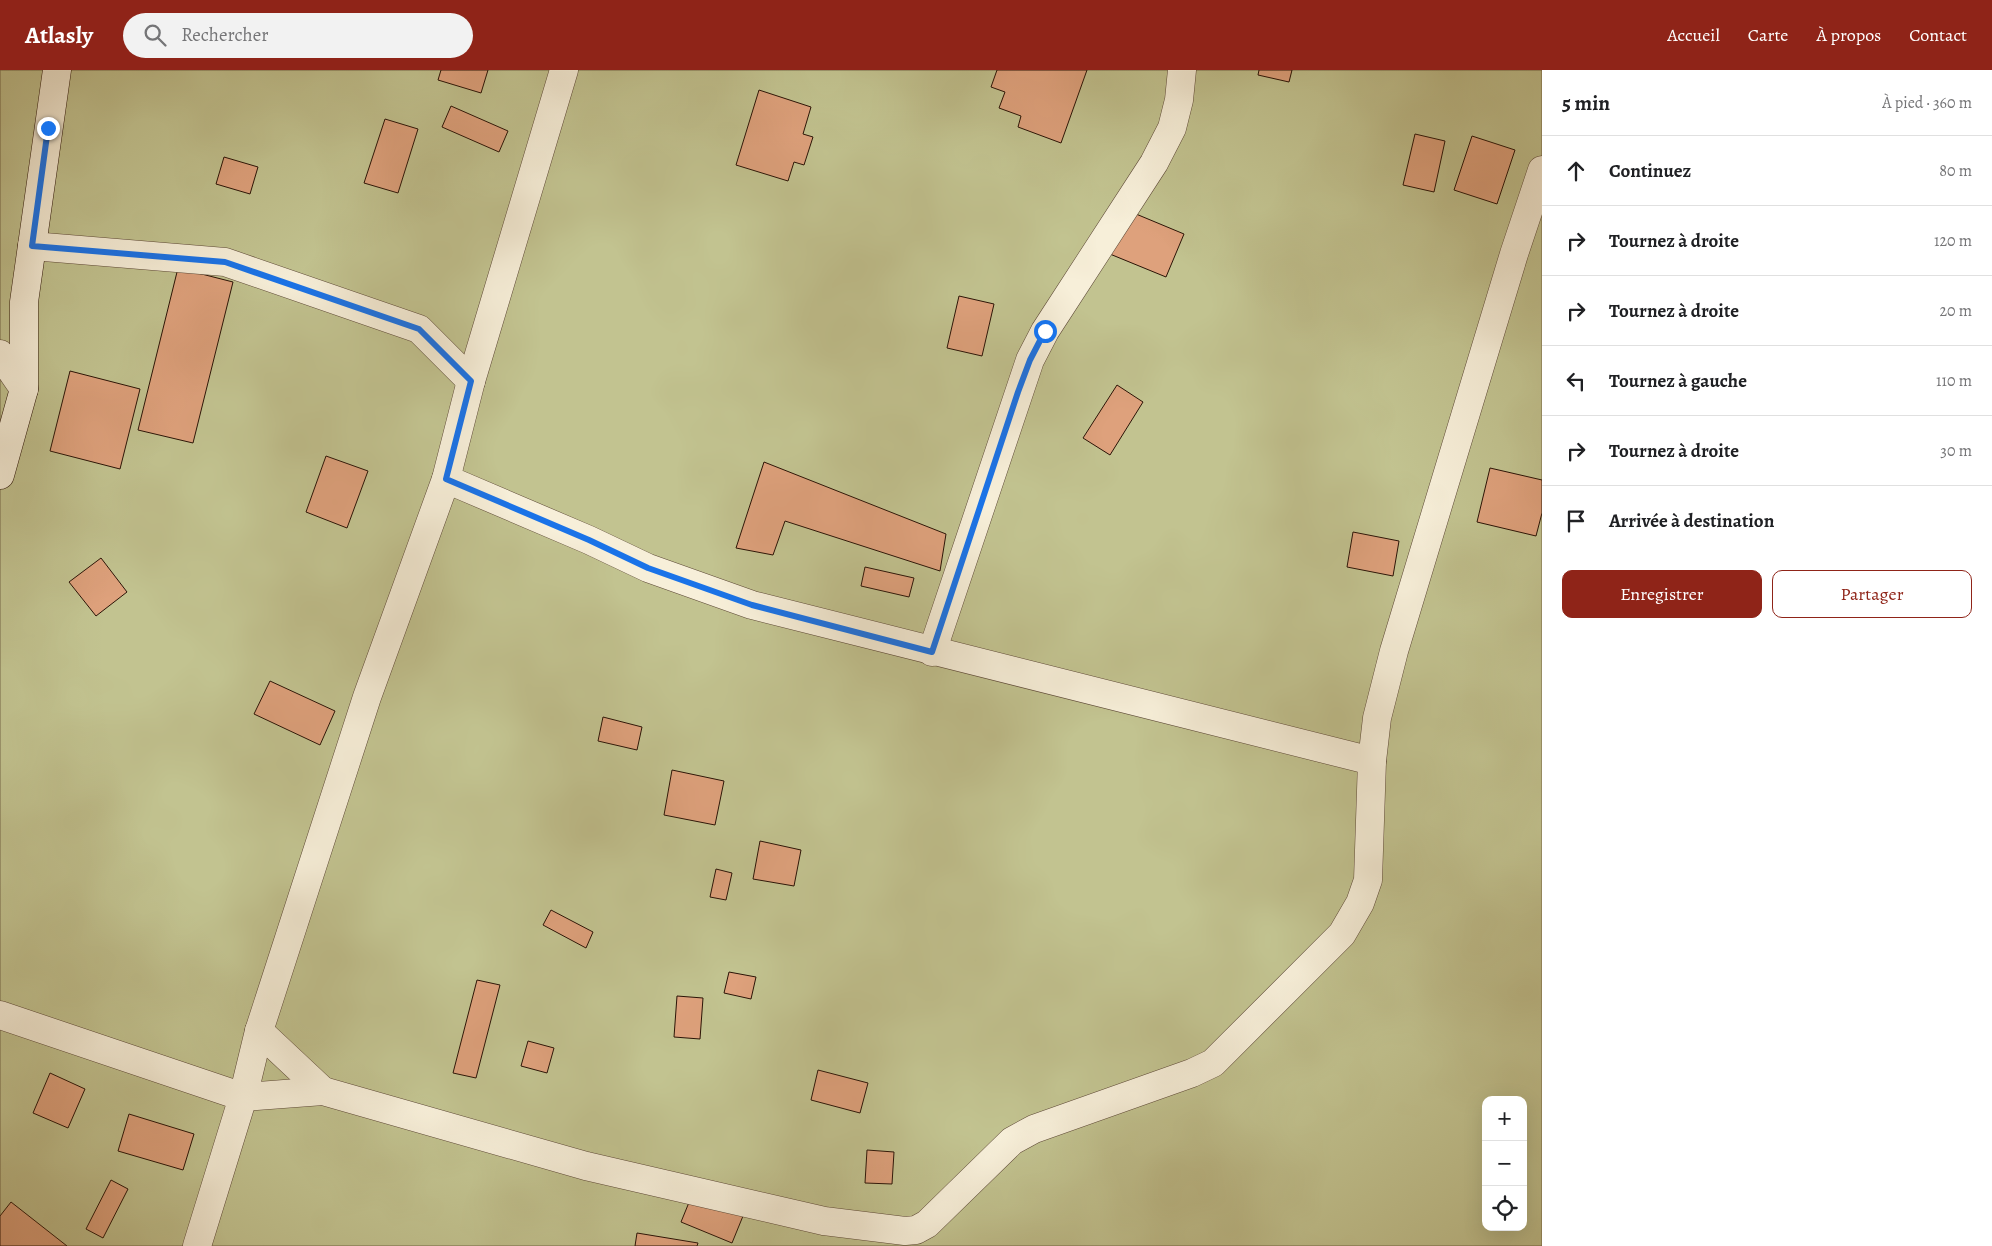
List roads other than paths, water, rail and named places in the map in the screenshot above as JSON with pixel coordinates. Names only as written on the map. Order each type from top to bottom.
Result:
[{"type":"street","points":[[0,475],[24,389],[24,302],[57,70]]},
{"type":"street","points":[[197,1246],[243,1097],[258,1031],[366,697],[446,479],[471,381],[564,70]]},
{"type":"street","points":[[932,652],[1030,360],[1045,331],[1154,163],[1172,128],[1179,100],[1182,70]]},
{"type":"street","points":[[0,1015],[243,1097],[323,1091],[586,1166],[824,1221],[905,1231],[916,1230],[927,1224],[1012,1141],[1034,1129],[1192,1074],[1213,1063],[1342,934],[1360,903],[1368,880],[1372,761],[1377,718],[1394,651],[1514,254],[1542,170]]},
{"type":"street","points":[[32,246],[225,262],[419,329],[471,381]]},
{"type":"street","points":[[0,354],[24,389]]},
{"type":"street","points":[[446,479],[674,578],[752,605],[932,652],[1372,761]]},
{"type":"street","points":[[258,1031],[323,1091]]}]
